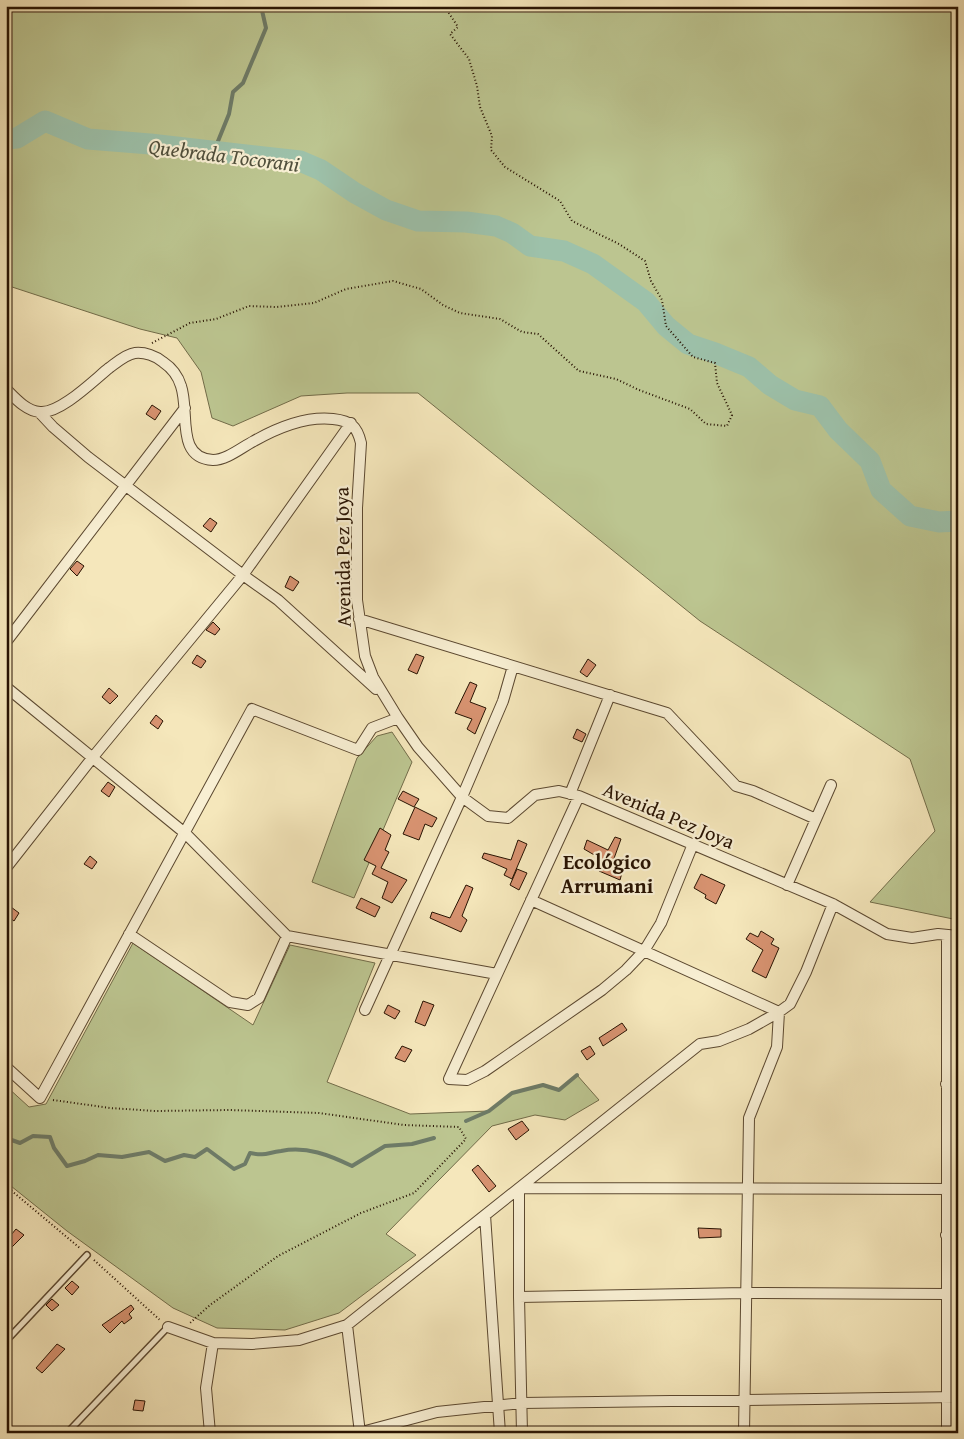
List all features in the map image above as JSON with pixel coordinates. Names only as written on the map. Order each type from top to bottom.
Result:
[{"type":"street","points":[[6,868],[93,757],[243,576],[352,423],[325,418],[304,421],[280,428],[230,455],[216,460],[200,458],[191,451],[187,440],[181,384],[174,371],[162,361],[150,355],[134,353],[119,360],[68,401],[50,411],[39,412]]},
{"type":"street","points":[[6,405],[10,392],[26,406],[39,412],[53,427],[88,457],[243,576],[278,600],[383,695]]},
{"type":"street","points":[[6,642],[185,408]]},
{"type":"street","name":"Avenida Pez Joya","points":[[352,423],[359,433],[361,444],[357,508],[357,600],[365,656],[383,695],[398,718],[418,747],[462,797],[488,816],[508,818],[535,795],[559,791],[575,795],[833,904],[887,934],[912,938],[938,934],[958,936]]},
{"type":"street","points":[[359,619],[667,713],[736,786],[753,791],[816,819]]},
{"type":"street","points":[[365,1010],[462,797],[503,701],[513,666]]},
{"type":"street","points":[[6,687],[184,833],[287,936],[497,974]]},
{"type":"street","points":[[610,695],[575,795],[531,900],[449,1078],[467,1080],[485,1071],[602,990],[626,970],[644,951],[661,923],[693,844]]},
{"type":"street","points":[[6,1067],[40,1098],[252,709],[358,750],[372,728],[398,718]]},
{"type":"street","points":[[788,884],[831,785]]},
{"type":"street","points":[[531,900],[779,1012]]},
{"type":"street","points":[[168,1327],[213,1343],[252,1344],[299,1340],[347,1325],[700,1044],[719,1041],[749,1029],[790,1004],[833,904]]},
{"type":"street","points":[[129,934],[230,1002],[248,1005],[259,998],[287,936]]},
{"type":"street","points":[[946,935],[946,1433]]},
{"type":"street","points":[[744,1433],[749,1118],[777,1047],[779,1012]]},
{"type":"street","points":[[946,1084],[958,1084]]},
{"type":"street","points":[[519,1188],[958,1189]]},
{"type":"street","points":[[519,1188],[522,1433]]},
{"type":"street","points":[[485,1215],[500,1433]]},
{"type":"street","points":[[946,1235],[958,1239]]},
{"type":"street","points":[[519,1297],[746,1293],[947,1294]]},
{"type":"street","points":[[347,1325],[359,1433],[437,1412],[522,1403],[958,1398]]},
{"type":"street","points":[[210,1433],[206,1388],[213,1343]]},
{"type":"lane","points":[[6,1341],[88,1255]]},
{"type":"lane","points":[[67,1433],[168,1327]]},
{"type":"path","points":[[134,353],[190,323],[216,319],[249,306],[277,307],[314,303],[346,289],[393,281],[421,289],[443,305],[460,313],[500,319],[522,332],[538,334],[579,371],[616,379],[639,390],[690,409],[706,424],[727,426],[732,415],[717,383],[715,363],[693,356],[666,326],[662,300],[651,281],[645,261],[619,244],[572,221],[560,201],[505,167],[491,150],[492,136],[480,107],[477,86],[469,59],[450,34],[458,27],[447,10],[448,6]]},
{"type":"path","points":[[40,1098],[110,1108],[156,1111],[230,1110],[319,1113],[404,1125],[459,1127],[466,1139],[414,1193],[361,1213],[278,1256],[210,1304],[180,1331]]},
{"type":"green space","points":[[6,6],[958,6],[958,920],[870,902],[935,831],[910,759],[700,621],[418,393],[347,393],[301,396],[233,426],[212,418],[201,372],[177,338],[140,329],[6,285]]},
{"type":"green space","points":[[392,732],[412,762],[354,898],[312,882],[357,758],[377,736]]},
{"type":"green space","points":[[133,943],[253,1025],[290,945],[375,963],[327,1082],[410,1114],[489,1111],[512,1093],[543,1085],[559,1090],[577,1075],[599,1100],[565,1120],[535,1115],[492,1126],[386,1234],[416,1255],[339,1313],[285,1330],[217,1328],[173,1308],[67,1231],[6,1182],[6,1086],[29,1107],[46,1104]]},
{"type":"building","points":[[152,405],[161,411],[155,420],[146,414]]},
{"type":"building","points":[[210,518],[217,523],[211,532],[203,526]]},
{"type":"building","points":[[77,561],[84,566],[77,576],[70,569]]},
{"type":"building","points":[[290,576],[299,582],[293,591],[285,587]]},
{"type":"building","points":[[213,622],[220,629],[215,635],[206,630]]},
{"type":"building","points":[[416,654],[424,657],[417,674],[408,670]]},
{"type":"building","points":[[197,655],[206,661],[201,668],[192,663]]},
{"type":"building","points":[[588,659],[596,665],[587,677],[580,672]]},
{"type":"building","points":[[470,682],[477,685],[470,702],[486,708],[475,734],[467,729],[472,719],[455,713]]},
{"type":"building","points":[[109,688],[118,696],[110,704],[102,697]]},
{"type":"building","points":[[156,715],[163,721],[158,729],[150,723]]},
{"type":"building","points":[[577,729],[586,734],[582,742],[573,738]]},
{"type":"building","points":[[108,782],[115,787],[109,797],[101,791]]},
{"type":"building","points":[[403,791],[419,799],[414,807],[398,799]]},
{"type":"building","points":[[415,807],[437,818],[432,827],[425,824],[419,840],[403,834]]},
{"type":"building","points":[[380,828],[391,835],[385,850],[389,852],[381,868],[407,880],[392,903],[382,898],[388,882],[372,874],[376,866],[364,860]]},
{"type":"building","points":[[615,837],[621,839],[612,864],[623,869],[620,880],[599,871],[603,860],[584,849],[587,840],[608,850]]},
{"type":"building","points":[[518,840],[527,844],[512,879],[504,875],[507,869],[482,858],[484,853],[511,860]]},
{"type":"building","points":[[90,856],[97,862],[92,869],[84,864]]},
{"type":"building","points":[[517,869],[527,873],[519,890],[510,885]]},
{"type":"building","points":[[701,874],[725,885],[716,904],[705,898],[706,895],[694,888]]},
{"type":"building","points":[[466,885],[473,888],[462,916],[467,920],[461,932],[430,918],[432,912],[450,918]]},
{"type":"building","points":[[361,898],[380,907],[375,917],[356,908]]},
{"type":"building","points":[[11,907],[19,913],[14,921],[6,915]]},
{"type":"building","points":[[761,931],[774,939],[771,944],[779,948],[766,978],[752,971],[763,950],[746,939],[750,933],[758,937]]},
{"type":"building","points":[[423,1001],[434,1005],[425,1026],[415,1022]]},
{"type":"building","points":[[388,1005],[400,1011],[395,1019],[384,1013]]},
{"type":"building","points":[[622,1023],[627,1030],[603,1046],[599,1038]]},
{"type":"building","points":[[402,1046],[412,1050],[405,1062],[395,1058]]},
{"type":"building","points":[[590,1046],[595,1054],[587,1060],[581,1051]]},
{"type":"building","points":[[522,1121],[529,1130],[516,1140],[508,1129]]},
{"type":"building","points":[[478,1165],[496,1186],[489,1192],[472,1170]]},
{"type":"building","points":[[698,1228],[721,1229],[721,1237],[699,1238]]},
{"type":"building","points":[[16,1229],[24,1235],[6,1253],[6,1241]]},
{"type":"building","points":[[72,1281],[79,1287],[72,1295],[65,1288]]},
{"type":"building","points":[[52,1299],[59,1305],[52,1311],[46,1305]]},
{"type":"building","points":[[131,1305],[134,1309],[129,1314],[132,1318],[124,1324],[122,1321],[110,1333],[102,1325]]},
{"type":"building","points":[[57,1344],[65,1349],[42,1373],[36,1368]]},
{"type":"building","points":[[135,1400],[145,1401],[143,1411],[133,1410]]},
{"type":"waterway","points":[[214,151],[229,114],[233,92],[243,83],[266,28],[261,6]]},
{"type":"waterway","name":"Quebrada Tocorani","points":[[6,139],[17,138],[45,121],[88,139],[300,161],[321,170],[355,193],[386,210],[418,221],[466,222],[496,226],[512,233],[530,246],[564,251],[593,264],[646,302],[666,326],[688,344],[749,367],[770,385],[795,400],[820,406],[838,430],[870,461],[881,490],[910,516],[939,522],[958,521]]},
{"type":"waterway","points":[[466,1121],[489,1111],[512,1093],[543,1085],[559,1090],[577,1075]]},
{"type":"waterway","points":[[6,1138],[20,1143],[33,1136],[50,1137],[54,1148],[67,1166],[98,1155],[122,1157],[149,1152],[165,1161],[184,1155],[195,1157],[207,1149],[234,1169],[245,1164],[250,1153],[263,1154],[291,1150],[318,1152],[352,1166],[385,1146],[412,1144],[434,1138]]},
{"type":"district","name":"Ecológico Arrumani","points":[[607,873]]}]
